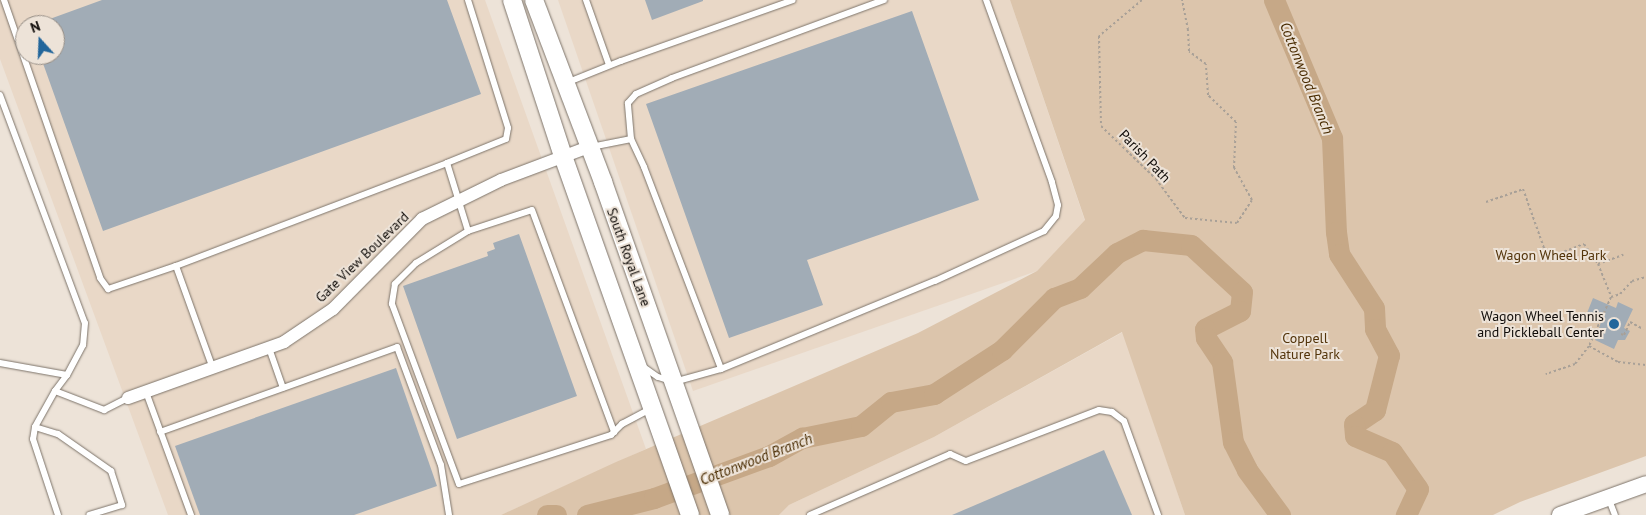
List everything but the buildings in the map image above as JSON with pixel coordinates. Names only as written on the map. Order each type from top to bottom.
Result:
[{"type":"main road","name":"South Royal Lane","points":[[512,0],[563,156],[690,515]]},
{"type":"main road","name":"South Royal Lane","points":[[534,0],[692,429],[720,515]]},
{"type":"street","name":"Gate View Boulevard","points":[[128,398],[284,342],[333,309],[422,219],[460,199],[589,147]]},
{"type":"street","points":[[1560,515],[1646,484]]},
{"type":"lane","points":[[4,0],[100,278],[108,290],[176,266],[506,139],[508,128],[468,0]]},
{"type":"lane","points":[[586,0],[609,65]]},
{"type":"lane","points":[[565,83],[609,65],[793,0]]},
{"type":"lane","points":[[721,369],[644,167],[631,138],[628,103],[636,94],[672,78],[884,0]]},
{"type":"lane","points":[[636,361],[658,376],[674,382],[721,369],[944,277],[1044,231],[1056,216],[1058,206],[1052,182],[986,0]]},
{"type":"lane","points":[[0,95],[85,324],[83,345],[35,427],[33,439],[58,515]]},
{"type":"lane","points":[[589,147],[631,138]]},
{"type":"lane","points":[[447,163],[460,199],[468,231]]},
{"type":"lane","points":[[614,432],[532,210],[468,231],[416,263],[395,284],[392,304],[459,484],[610,436],[614,432],[622,424],[653,407]]},
{"type":"lane","points":[[176,266],[213,369]]},
{"type":"lane","points":[[160,432],[396,347],[441,465],[449,515]]},
{"type":"lane","points":[[269,348],[283,388]]},
{"type":"lane","points":[[0,363],[67,375]]},
{"type":"lane","points":[[55,391],[104,410],[128,398]]},
{"type":"lane","points":[[146,392],[191,515]]},
{"type":"lane","points":[[810,515],[950,454],[966,461],[1099,410],[1112,412],[1124,420],[1158,515]]},
{"type":"lane","points":[[35,427],[58,434],[111,470],[122,505],[90,515]]},
{"type":"lane","points":[[1608,498],[1615,515]]},
{"type":"path","name":"Parish Path","points":[[1142,0],[1100,36],[1101,126],[1156,179],[1185,218],[1237,223],[1252,200],[1234,168],[1236,122],[1208,95],[1206,64],[1189,51],[1188,30],[1182,0]]},
{"type":"path","points":[[1486,202],[1523,189],[1544,248],[1555,256],[1584,244],[1598,264],[1611,297],[1589,346],[1575,364],[1546,374]]},
{"type":"path","points":[[1598,264],[1623,255]]},
{"type":"path","points":[[1611,297],[1620,294],[1632,281],[1646,277]]},
{"type":"path","points":[[1621,334],[1624,335],[1630,322],[1643,329]]},
{"type":"path","points":[[1589,346],[1618,362],[1646,365]]},
{"type":"shaded area","points":[[0,0],[485,0],[646,449],[501,515],[168,515],[0,59]]},
{"type":"shaded area","points":[[558,0],[1010,0],[1085,221],[1037,271],[693,391]]},
{"type":"shaded area","points":[[1123,332],[1185,515],[779,515],[789,505],[934,437]]},
{"type":"green space","name":"Coppell Nature Park","points":[[1010,0],[1646,0],[1646,456],[1520,502],[1493,515],[1185,515],[1122,332],[934,437],[789,505],[779,515],[501,515],[616,462],[918,333],[1037,271],[1085,220]]},
{"type":"waterway","name":"Cottonwood Branch","points":[[1274,0],[1332,138],[1336,232],[1339,254],[1374,308],[1375,329],[1389,355],[1375,410],[1354,424],[1355,436],[1392,452],[1418,489],[1406,515]]},
{"type":"waterway","name":"Cottonwood Branch","points":[[587,515],[654,498],[769,456],[802,438],[861,426],[891,402],[934,394],[1002,350],[1054,298],[1080,288],[1117,253],[1143,240],[1191,245],[1242,292],[1240,311],[1205,329],[1206,338],[1222,362],[1233,442],[1247,470],[1280,515]]},
{"type":"waterway","name":"Cottonwood Branch","points":[[547,515],[556,515]]},
{"type":"place","name":"Wagon Wheel Tennis and Pickleball Center","points":[[1614,324]]},
{"type":"park label","name":"Wagon Wheel Park","points":[[1551,255]]}]
